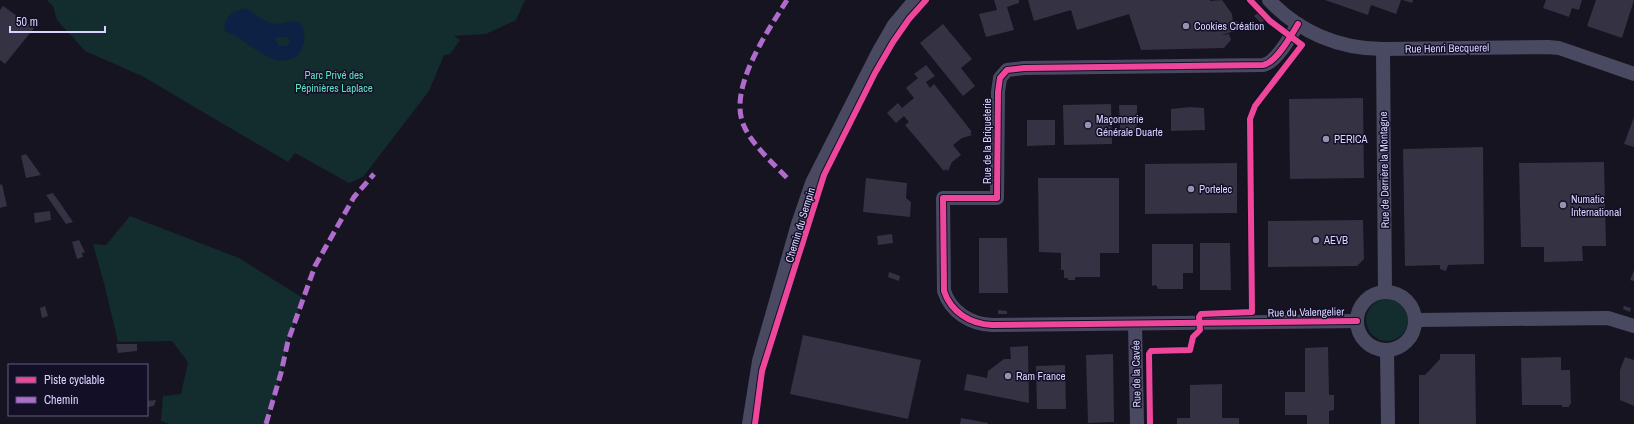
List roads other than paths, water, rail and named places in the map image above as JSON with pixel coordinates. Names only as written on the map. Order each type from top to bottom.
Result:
[{"type":"street","name":"Chemin du Sempin","points":[[749,424],[759,361],[798,224],[812,183],[879,51],[894,25],[915,0]]},
{"type":"street","name":"Rue Henri Becquerel","points":[[1269,0],[1298,24],[1318,36],[1340,44],[1383,49],[1559,48],[1634,74]]},
{"type":"street","name":"Rue de la Briqueterie","points":[[1135,324],[984,325],[962,316],[947,301],[944,291],[943,198],[997,198],[998,92],[1000,78],[1007,70],[1024,68],[1263,65],[1271,62],[1275,58],[1298,24]]},
{"type":"street","name":"Rue de Derrière la Montagne","points":[[1383,49],[1385,291]]},
{"type":"street","points":[[1385,291],[1399,294],[1407,299],[1412,307],[1416,320],[1413,332],[1406,343],[1399,347],[1387,350],[1376,348],[1368,343],[1358,331],[1357,321],[1359,310],[1365,300],[1374,294],[1385,291]]},
{"type":"street","points":[[1416,320],[1608,318],[1634,326]]},
{"type":"street","name":"Rue du Valengelier","points":[[1135,324],[1357,321]]},
{"type":"street","name":"Rue de la Cavée","points":[[1135,324],[1137,424]]},
{"type":"street","points":[[1387,350],[1388,424]]},
{"type":"water","points":[[245,8],[249,9],[263,20],[273,24],[298,22],[304,30],[304,43],[297,56],[286,60],[277,60],[268,57],[225,31],[225,22],[229,16]],"holes":[[[276,37],[288,37],[290,42],[287,46],[279,46],[275,39]]]},
{"type":"place","name":"Cookies Création","points":[[1186,26]]},
{"type":"place","name":"Maçonnerie Générale Duarte","points":[[1088,125]]},
{"type":"place","name":"PERICA","points":[[1326,139]]},
{"type":"place","name":"Portelec","points":[[1191,189]]},
{"type":"place","name":"Numatic International","points":[[1563,205]]},
{"type":"place","name":"AEVB","points":[[1316,240]]},
{"type":"place","name":"Ram France","points":[[1008,376]]},
{"type":"park label","name":"Parc Privé des Pépinières Laplace","points":[[334,81]]}]
